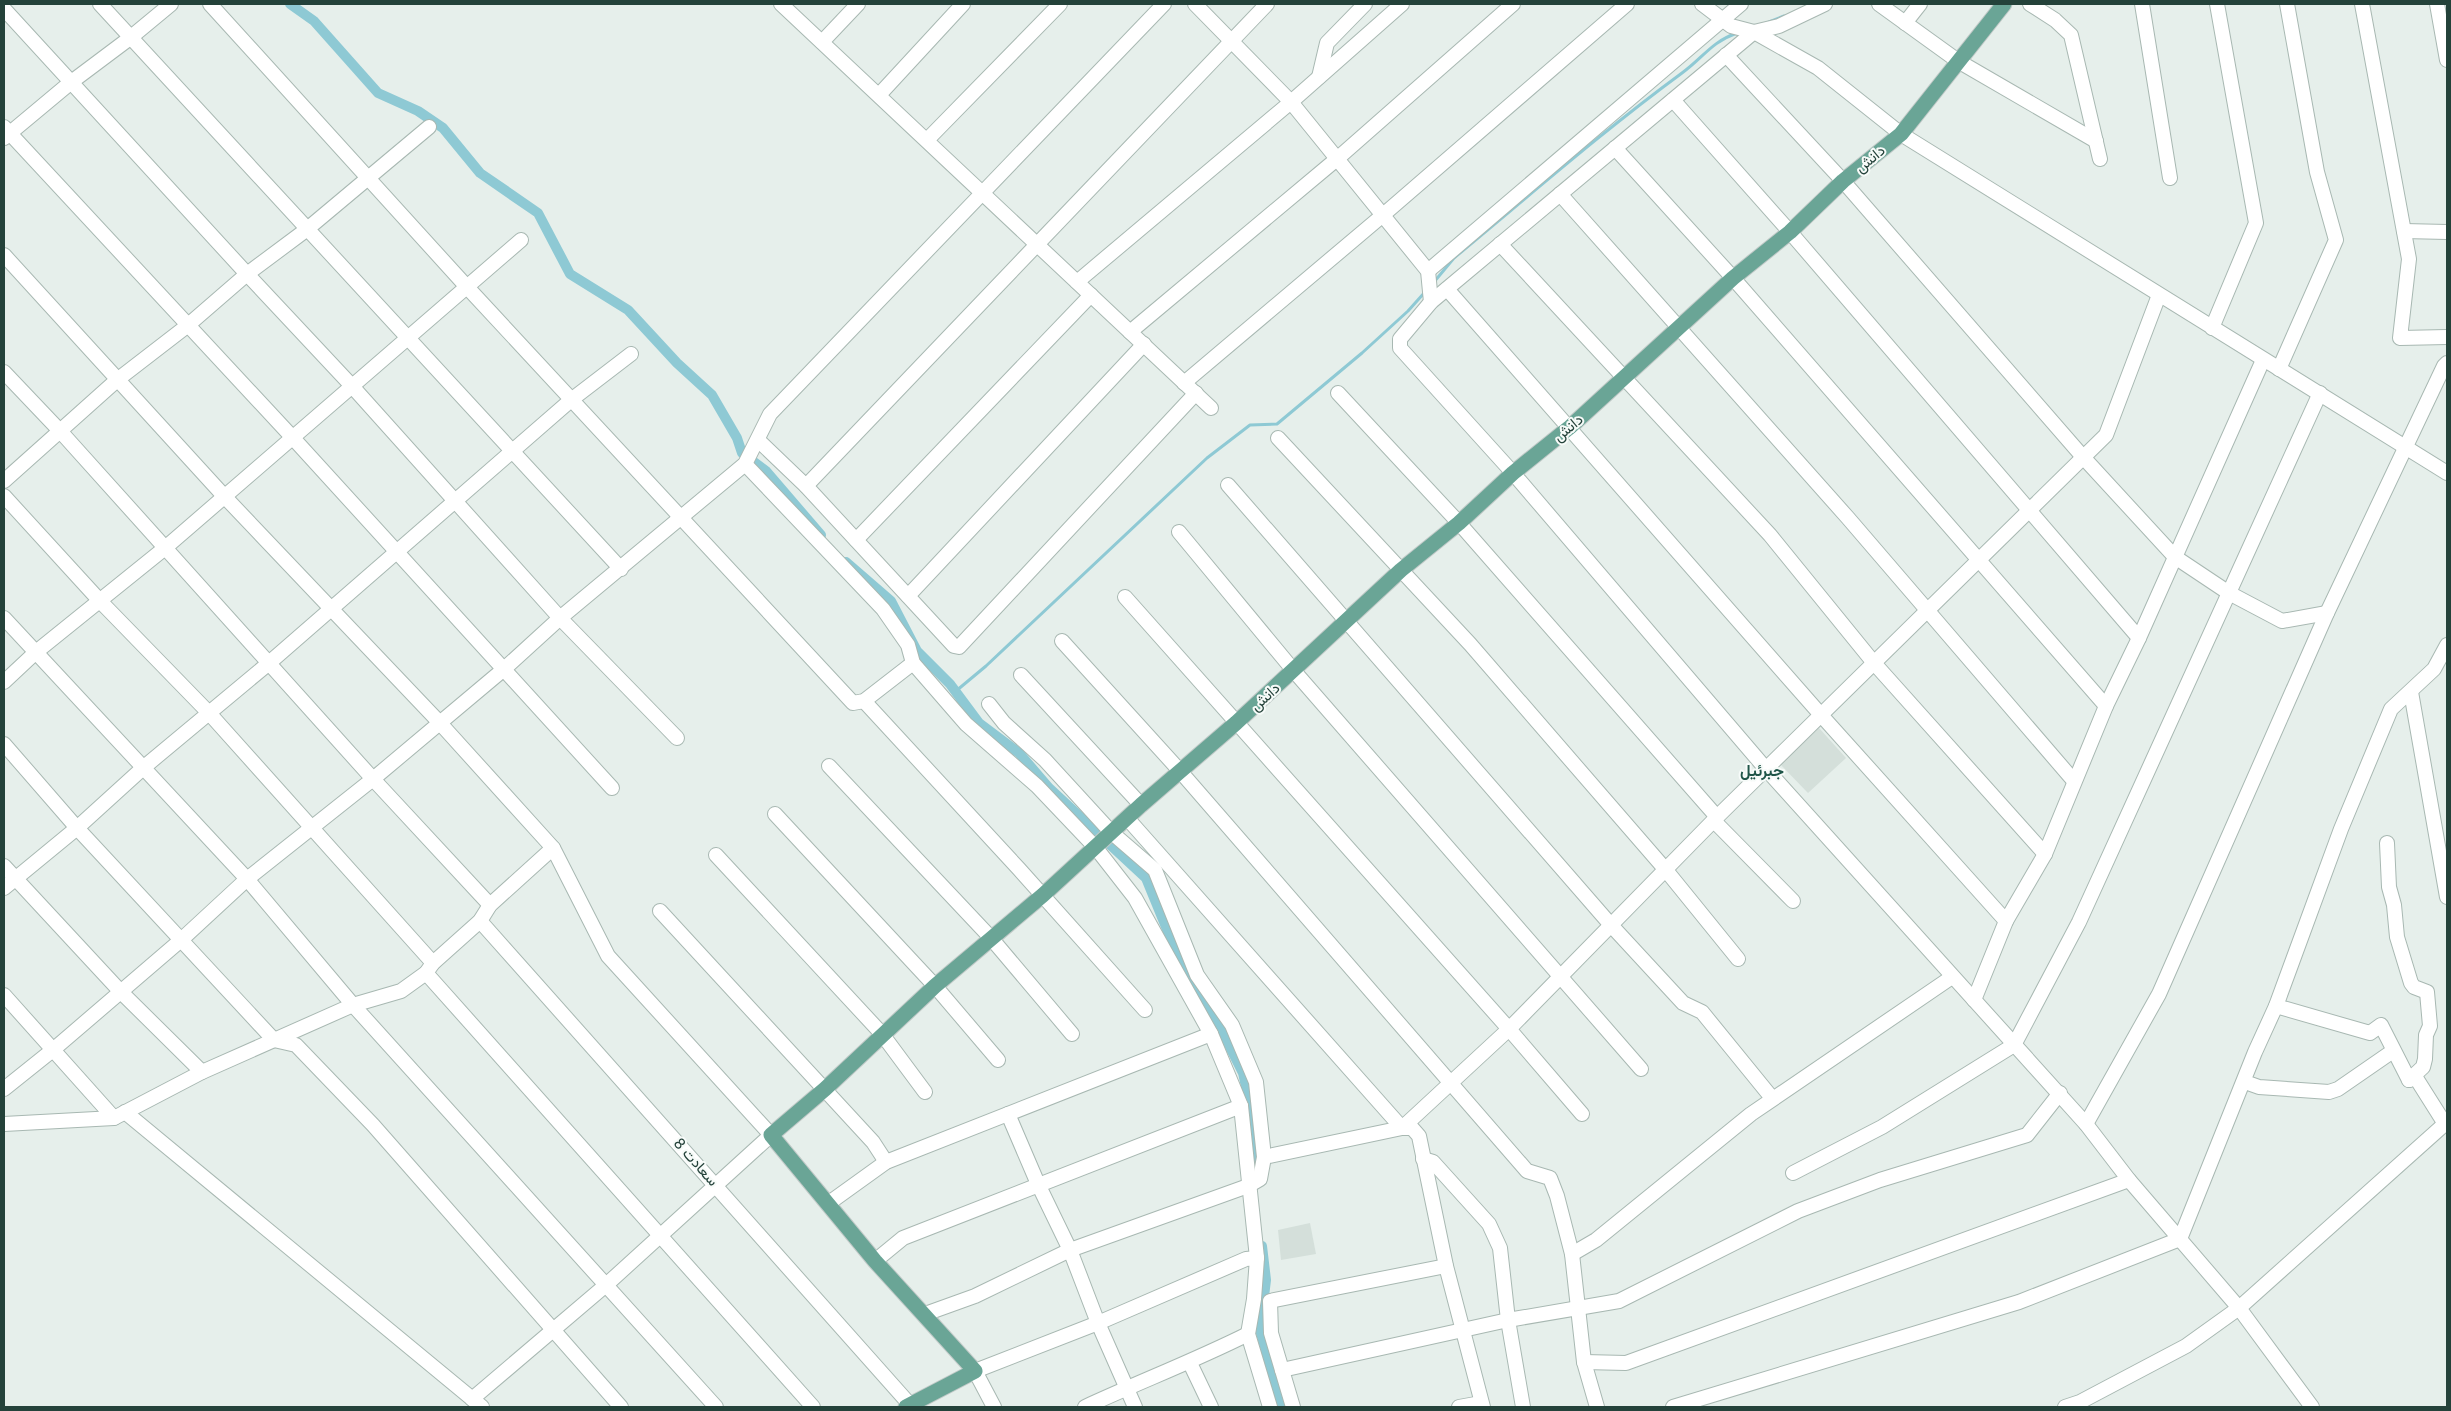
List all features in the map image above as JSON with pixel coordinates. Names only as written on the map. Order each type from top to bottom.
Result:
[{"type":"main road","name":"دانش","points":[[771,1135],[825,1089],[935,986],[1043,895],[1141,805],[1236,723],[1402,570],[1570,427],[1733,278],[1790,232],[1843,181],[1901,134],[2004,4]]},
{"type":"main road","points":[[771,1135],[875,1261],[975,1371],[909,1406]]},
{"type":"street","points":[[100,4],[306,230],[410,338],[621,569]]},
{"type":"street","points":[[171,4],[130,38],[6,133],[293,438],[612,788]]},
{"type":"street","points":[[210,4],[679,518],[853,703],[864,700],[913,664]]},
{"type":"street","points":[[781,4],[1211,408]]},
{"type":"street","points":[[822,42],[858,4]]},
{"type":"street","points":[[879,95],[963,4]]},
{"type":"street","points":[[927,140],[1060,4]]},
{"type":"street","points":[[4,1089],[54,1049],[181,940],[247,879],[373,779],[504,669],[560,618],[745,464],[770,414],[1164,4]]},
{"type":"street","points":[[1196,4],[1291,102],[1428,271],[1430,302]]},
{"type":"street","points":[[806,486],[1267,4]]},
{"type":"street","points":[[1319,76],[1328,42],[1365,4]]},
{"type":"street","points":[[1077,282],[1291,102],[1402,4]]},
{"type":"street","points":[[1130,332],[1338,158],[1514,4]]},
{"type":"street","points":[[1184,382],[1383,215],[1627,4]]},
{"type":"street","points":[[1702,4],[1727,23],[1754,32],[1818,68],[1901,134],[2447,473]]},
{"type":"street","points":[[1428,271],[1727,23],[1741,4]]},
{"type":"street","points":[[1825,4],[1779,26],[1754,32],[1430,302],[1400,339],[1400,348],[1513,474],[1766,769],[1952,977],[2060,1093],[2129,1180],[2239,1308],[2312,1407]]},
{"type":"street","points":[[1879,4],[1958,61],[2096,141]]},
{"type":"street","points":[[1906,23],[1920,4]]},
{"type":"street","points":[[2030,4],[2055,20],[2071,35],[2100,159]]},
{"type":"street","points":[[2142,4],[2170,178]]},
{"type":"street","points":[[2212,328],[2256,223],[2217,4]]},
{"type":"street","points":[[2279,370],[2336,240],[2317,172],[2287,4]]},
{"type":"street","points":[[2362,4],[2409,259],[2400,338],[2447,337]]},
{"type":"street","points":[[2437,4],[2447,60]]},
{"type":"street","points":[[4,9],[246,274],[351,385],[560,618],[677,738]]},
{"type":"street","points":[[1726,55],[1843,181],[2083,457],[2175,556],[2229,593],[2282,621],[2327,613]]},
{"type":"street","points":[[1673,100],[1790,232],[2139,638]]},
{"type":"street","points":[[4,481],[117,380],[187,326],[246,274],[306,230],[429,127]]},
{"type":"street","points":[[1615,148],[1733,278],[2106,706]]},
{"type":"street","points":[[1560,194],[1927,610],[2074,781]]},
{"type":"street","points":[[2404,231],[2447,232]]},
{"type":"street","points":[[4,682],[36,652],[100,602],[164,548],[293,438],[351,385],[410,338],[522,240]]},
{"type":"street","points":[[1500,244],[1770,535],[1874,664],[2045,854]]},
{"type":"street","points":[[4,255],[224,496],[439,722],[553,848],[608,956],[771,1135],[715,1184],[661,1236],[553,1331],[477,1403],[120,1115],[54,1049],[4,994]]},
{"type":"street","points":[[1447,289],[1821,715],[2006,921]]},
{"type":"street","points":[[856,540],[1091,294]]},
{"type":"street","points":[[1402,1128],[1509,1029],[1610,924],[2106,434],[2159,295]]},
{"type":"street","points":[[908,596],[1144,344]]},
{"type":"street","points":[[4,888],[269,664],[514,452],[571,400],[631,354]]},
{"type":"street","points":[[1974,1000],[2006,921],[2045,854],[2106,706],[2139,638],[2263,360]]},
{"type":"street","points":[[2086,1124],[2159,994],[2327,613],[2447,363]]},
{"type":"street","points":[[4,372],[61,432],[373,779],[490,905]]},
{"type":"street","points":[[1338,393],[1459,523],[1716,819],[1793,902]]},
{"type":"street","points":[[1793,1173],[1882,1127],[2014,1045],[2079,922],[2320,393]]},
{"type":"street","points":[[758,440],[806,486],[954,646],[962,646],[1196,394]]},
{"type":"street","points":[[1278,438],[1470,644],[1665,870],[1738,959]]},
{"type":"street","points":[[745,464],[883,609],[908,645],[913,664],[966,724],[1037,786],[1096,848],[1135,898],[1211,1034],[1241,1106],[1257,1258],[1254,1299],[1248,1334],[1270,1407]]},
{"type":"street","points":[[1228,485],[1610,924],[1684,1003],[1702,1012],[1772,1098]]},
{"type":"street","points":[[4,496],[100,602],[209,713],[312,829],[429,968],[661,1236],[813,1407]]},
{"type":"street","points":[[1179,532],[1294,671],[1641,1069]]},
{"type":"street","points":[[1125,597],[1509,1029],[1582,1114]]},
{"type":"street","points":[[4,618],[247,879],[353,1005],[716,1407]]},
{"type":"street","points":[[1062,641],[1180,771],[1527,1171],[1550,1178],[1557,1196],[1572,1254],[1580,1308],[1584,1362],[1597,1407]]},
{"type":"street","points":[[1673,1407],[1711,1402],[2018,1302],[2180,1239],[2276,1006],[2342,829],[2392,710],[2434,669],[2447,645]]},
{"type":"street","points":[[1021,675],[1141,805]]},
{"type":"street","points":[[2411,692],[2447,897]]},
{"type":"street","points":[[864,700],[1043,895],[1145,1010]]},
{"type":"street","points":[[925,1314],[975,1296],[1070,1250],[1248,1186],[1260,1179],[1264,1157],[1256,1082],[1232,1025],[1197,975],[1154,870],[1111,832],[1045,760],[1004,723],[989,704]]},
{"type":"street","points":[[4,744],[77,828],[274,1040],[296,1045],[303,1051],[373,1125],[621,1407]]},
{"type":"street","points":[[829,766],[990,938],[1072,1034]]},
{"type":"street","points":[[775,814],[935,986],[998,1060]]},
{"type":"street","points":[[1127,818],[1402,1128]]},
{"type":"street","points":[[2387,843],[2389,888],[2394,906],[2397,937],[2411,983],[2414,987],[2427,992],[2430,1026],[2426,1035],[2423,1067],[2409,1080]]},
{"type":"street","points":[[4,1124],[120,1115],[202,1072],[353,1005],[402,991],[480,921],[490,905],[553,848]]},
{"type":"street","points":[[716,855],[882,1034],[925,1092]]},
{"type":"street","points":[[4,866],[120,991],[202,1072]]},
{"type":"street","points":[[660,911],[874,1142],[886,1162]]},
{"type":"street","name":"سعادت 8","points":[[480,921],[715,1184],[909,1406]]},
{"type":"street","points":[[1572,1254],[1596,1240],[1772,1098],[1952,977]]},
{"type":"street","points":[[2276,1006],[2370,1033],[2381,1025],[2409,1080]]},
{"type":"street","points":[[829,1203],[886,1162],[1211,1034]]},
{"type":"street","points":[[2245,1082],[2259,1086],[2329,1092],[2338,1089],[2393,1051]]},
{"type":"street","points":[[2065,1407],[2081,1405],[2186,1346],[2239,1308],[2446,1123],[2416,1078],[2409,1080]]},
{"type":"street","points":[[1282,1370],[1462,1332],[1508,1320],[1619,1301],[1798,1211],[1880,1180],[2026,1135],[2060,1093]]},
{"type":"street","points":[[875,1261],[903,1238],[1241,1106]]},
{"type":"street","points":[[1008,1114],[1038,1184],[1070,1250],[1098,1323],[1135,1407]]},
{"type":"street","points":[[1264,1157],[1402,1128],[1412,1128],[1419,1136],[1446,1266],[1482,1405],[1459,1407]]},
{"type":"street","points":[[1423,1159],[1433,1162],[1489,1224],[1500,1248],[1508,1320],[1523,1407]]},
{"type":"street","points":[[1584,1362],[1626,1363],[2129,1180]]},
{"type":"street","points":[[994,1407],[975,1371],[1098,1323],[1246,1259],[1257,1258]]},
{"type":"street","points":[[1293,1407],[1271,1333],[1270,1301],[1446,1266]]},
{"type":"street","points":[[1085,1407],[1126,1388],[1190,1363],[1248,1334]]},
{"type":"street","points":[[1190,1363],[1211,1407]]},
{"type":"shaded area","points":[[1819,728],[1846,758],[1808,793],[1780,764]]},
{"type":"shaded area","points":[[1310,1223],[1316,1254],[1281,1260],[1278,1230]]},
{"type":"waterway","points":[[290,4],[314,21],[378,93],[418,111],[443,128],[480,173],[538,213],[570,274],[628,310],[677,363],[712,395],[737,438],[742,453],[766,471],[821,535]]},
{"type":"waterway","points":[[1769,22],[1784,16]]},
{"type":"waterway","points":[[1434,282],[1454,258],[1566,164],[1720,41],[1737,33]]},
{"type":"waterway","points":[[956,691],[986,666],[1207,458],[1250,425],[1277,424],[1362,353],[1408,311],[1425,292]]},
{"type":"waterway","points":[[846,562],[891,601],[917,651],[950,684],[979,723],[1019,753],[1049,788],[1146,878],[1189,983],[1224,1035],[1243,1073],[1252,1114],[1255,1177]]},
{"type":"waterway","points":[[1262,1246],[1266,1280],[1260,1330],[1282,1407]]},
{"type":"district","name":"جبرئیل","points":[[1762,770]]}]
